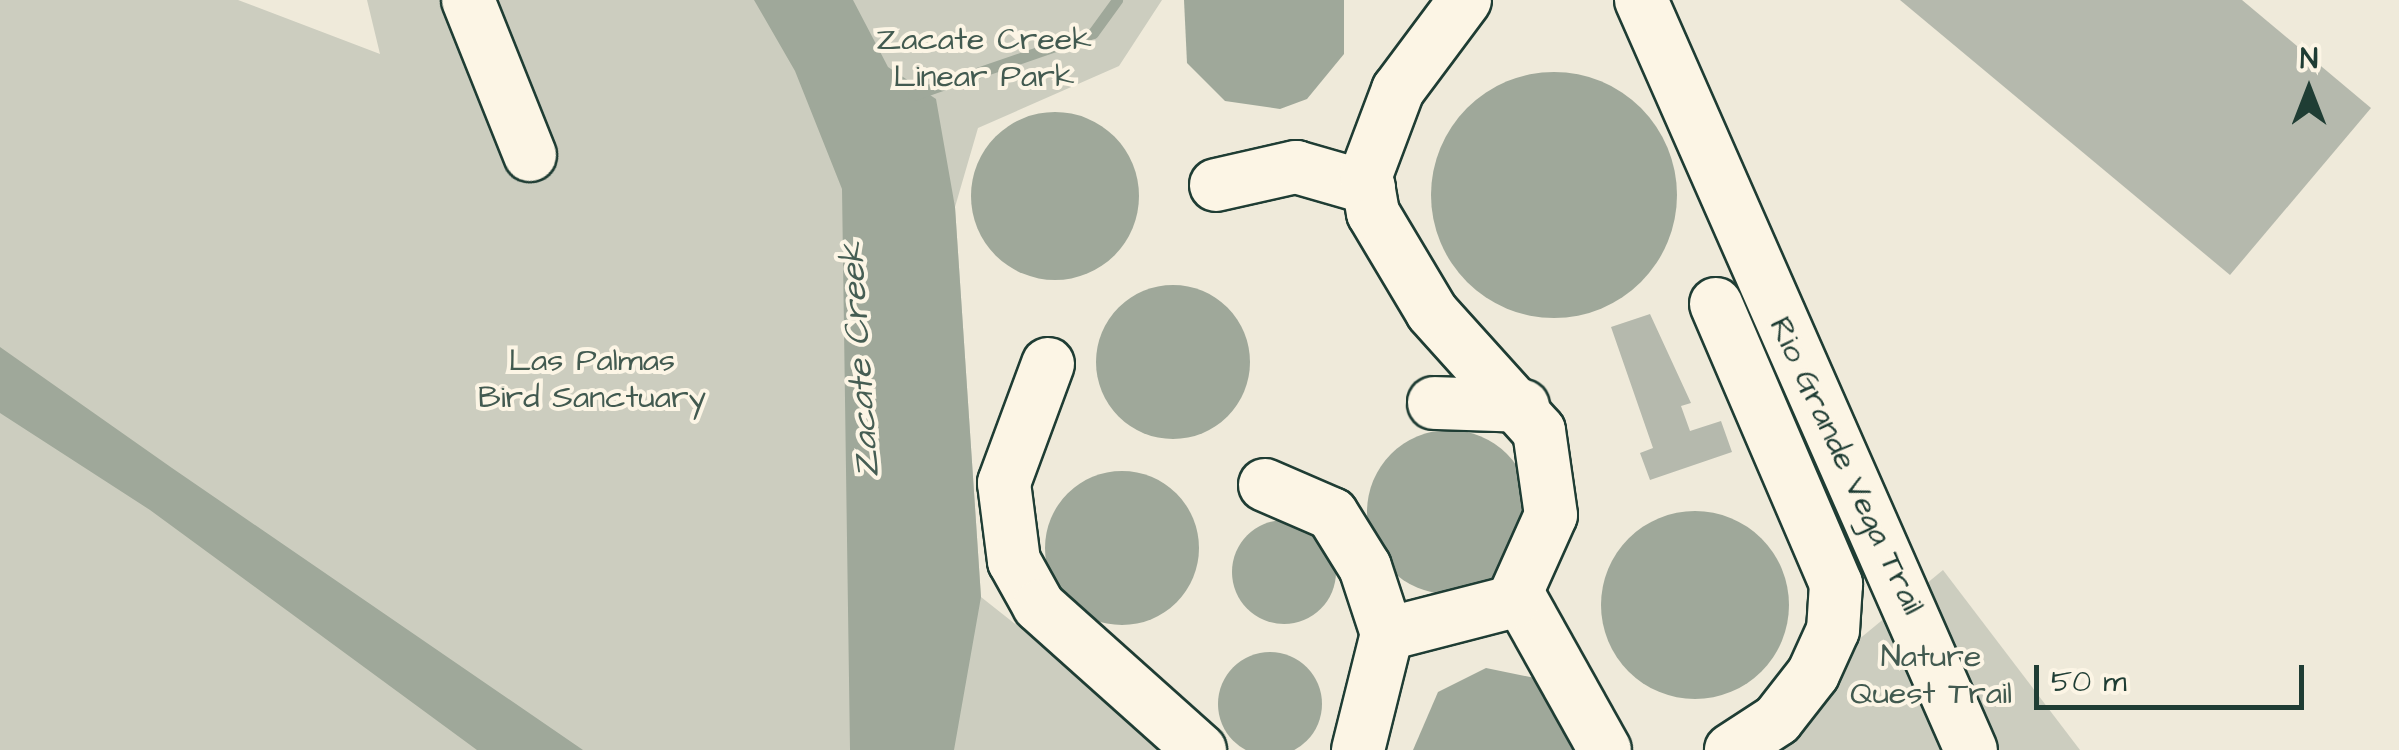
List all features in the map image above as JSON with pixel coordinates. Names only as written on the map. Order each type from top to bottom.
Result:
[{"type":"lane","points":[[468,0],[530,155]]},
{"type":"lane","points":[[1387,634],[1519,596],[1546,543],[1552,482],[1522,406],[1432,312],[1391,248],[1369,188],[1398,90],[1465,0]]},
{"type":"lane","name":"Rio Grande Vega Trail","points":[[1641,0],[1718,184],[1971,750]]},
{"type":"lane","points":[[1216,185],[1296,167],[1369,188]]},
{"type":"lane","points":[[1716,304],[1836,584],[1832,630],[1814,674],[1777,720],[1731,750]]},
{"type":"lane","points":[[1048,364],[1004,483],[1014,561],[1040,606],[1200,750]]},
{"type":"lane","points":[[1434,403],[1522,406]]},
{"type":"lane","points":[[1265,485],[1332,514],[1366,567],[1387,634],[1358,750]]},
{"type":"lane","points":[[1519,596],[1605,750]]},
{"type":"green space","name":"Las Palmas Bird Sanctuary","points":[[0,0],[238,0],[380,54],[367,0],[1162,0],[1119,66],[978,128],[955,207],[981,597],[1175,750],[0,750]]},
{"type":"green space","name":"Nature Quest Trail","points":[[1943,570],[2080,750],[1755,750],[1852,645]]},
{"type":"water","name":"Zacate Creek","points":[[754,0],[853,0],[888,67],[936,99],[955,207],[981,597],[954,750],[850,750],[842,189],[795,71]]},
{"type":"water","points":[[1184,0],[1344,0],[1344,54],[1307,99],[1280,109],[1225,101],[1187,63]]},
{"type":"water","points":[[1554,72],[1601,82],[1641,108],[1667,148],[1677,195],[1667,242],[1641,282],[1601,308],[1554,318],[1507,308],[1467,282],[1441,242],[1431,195],[1441,148],[1467,108],[1507,82]]},
{"type":"water","points":[[1055,112],[1087,118],[1114,137],[1133,164],[1139,196],[1133,228],[1114,255],[1087,274],[1055,280],[1023,274],[996,255],[977,228],[971,196],[977,164],[996,137],[1023,118]]},
{"type":"water","points":[[1173,285],[1203,291],[1228,307],[1244,332],[1250,362],[1244,392],[1228,417],[1203,433],[1173,439],[1143,433],[1118,417],[1102,392],[1096,362],[1102,332],[1118,307],[1143,291]]},
{"type":"water","points":[[0,347],[583,750],[477,750],[150,510],[0,413]]},
{"type":"water","points":[[1449,430],[1481,436],[1507,454],[1525,480],[1531,512],[1525,544],[1507,570],[1481,588],[1449,594],[1417,588],[1391,570],[1373,544],[1367,512],[1373,480],[1391,454],[1417,436]]},
{"type":"water","points":[[1122,471],[1152,477],[1177,493],[1193,518],[1199,548],[1193,578],[1177,603],[1152,619],[1122,625],[1092,619],[1067,603],[1051,578],[1045,548],[1051,518],[1067,493],[1092,477]]},
{"type":"water","points":[[1695,511],[1731,518],[1761,539],[1782,569],[1789,605],[1782,641],[1761,671],[1731,692],[1695,699],[1659,692],[1629,671],[1608,641],[1601,605],[1608,569],[1629,539],[1659,518]]},
{"type":"water","points":[[1284,520],[1304,524],[1321,535],[1332,552],[1336,572],[1332,592],[1321,609],[1304,620],[1284,624],[1264,620],[1247,609],[1236,592],[1232,572],[1236,552],[1247,535],[1264,524]]},
{"type":"water","points":[[1270,652],[1290,656],[1307,667],[1318,684],[1322,704],[1318,724],[1307,741],[1290,752],[1270,756],[1250,752],[1233,741],[1222,724],[1218,704],[1222,684],[1233,667],[1250,656]]},
{"type":"water","points":[[1486,668],[1540,679],[1581,750],[1413,750],[1438,692]]},
{"type":"building","points":[[1900,0],[2242,0],[2371,108],[2230,275]]},
{"type":"building","points":[[1650,314],[1691,403],[1681,406],[1690,431],[1721,421],[1732,452],[1650,480],[1640,453],[1653,448],[1611,327]]},
{"type":"waterway","points":[[913,95],[1093,33],[1117,0]]},
{"type":"park label","name":"Zacate Creek Linear Park","points":[[984,60]]}]
